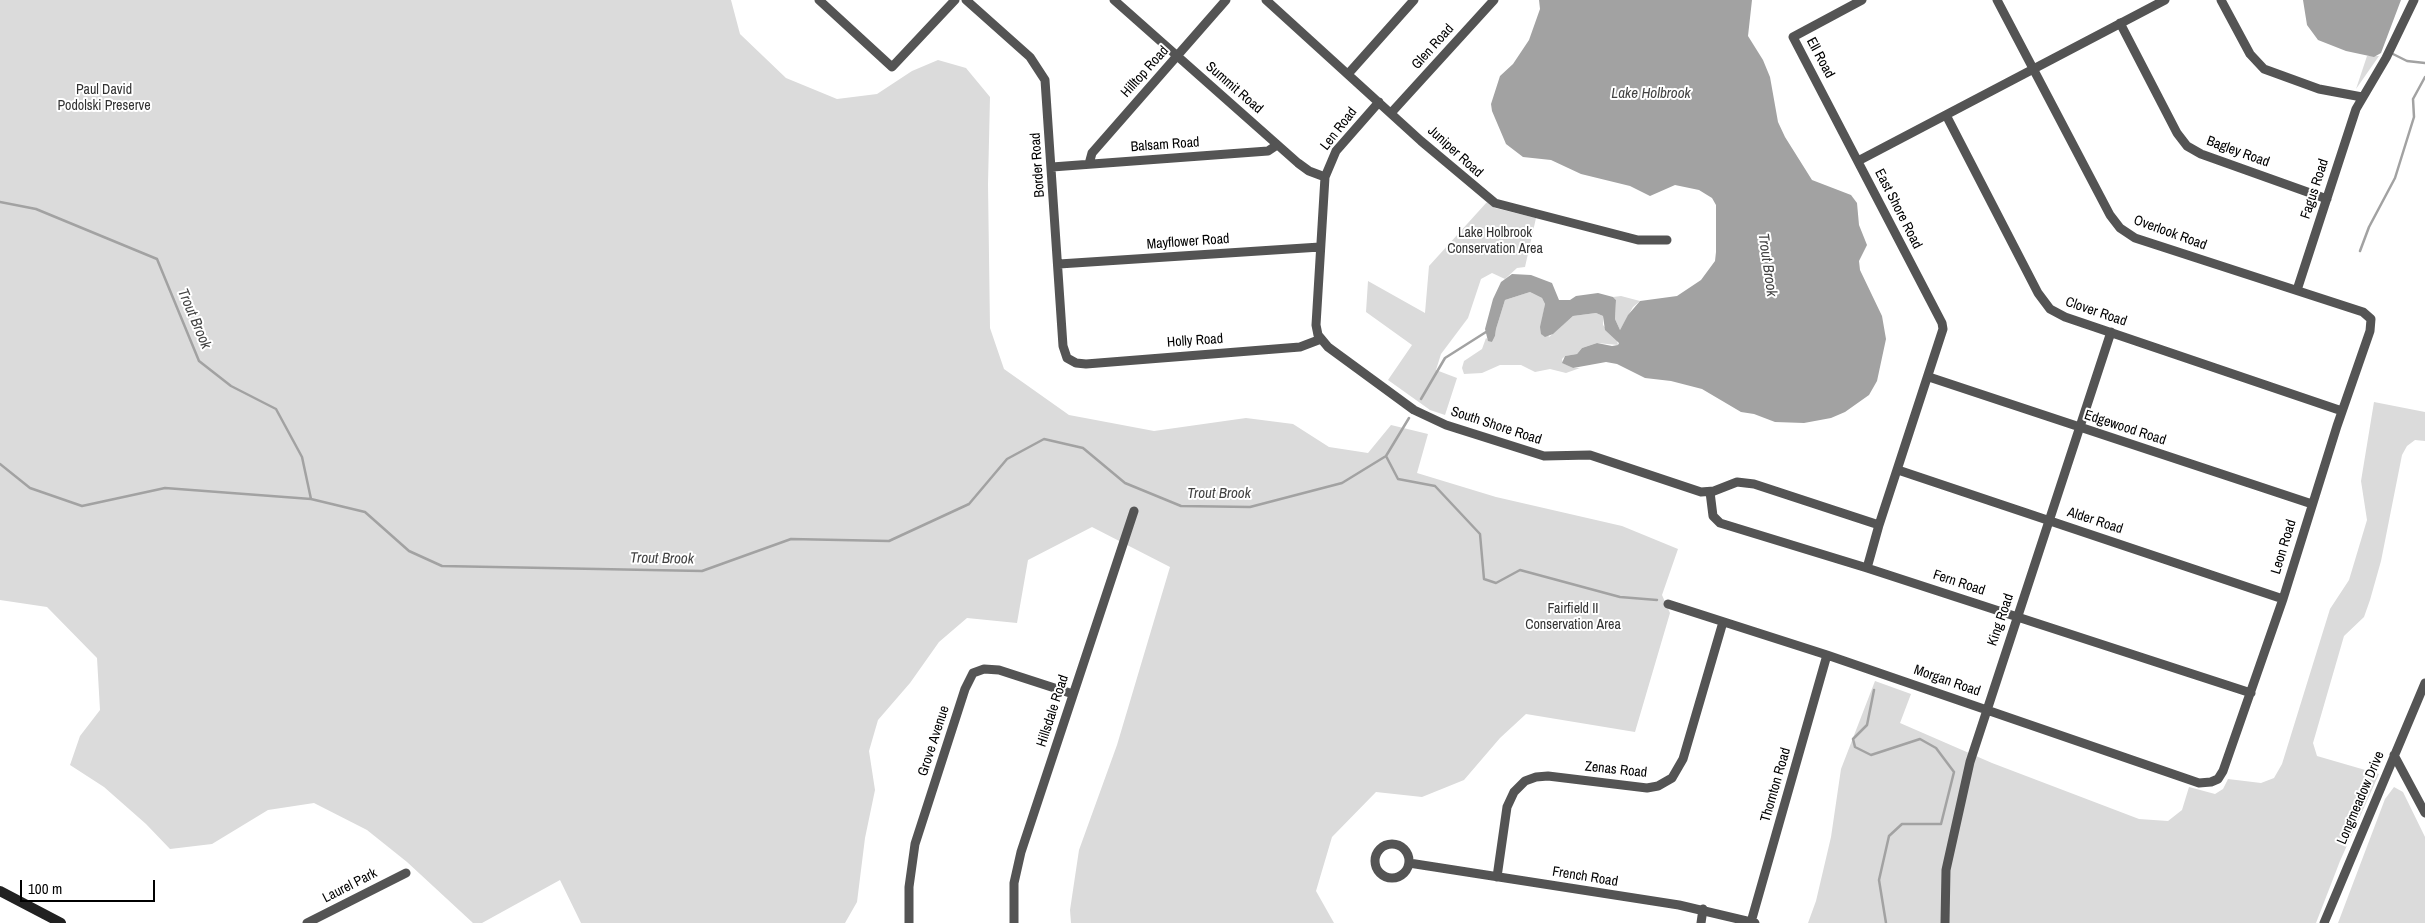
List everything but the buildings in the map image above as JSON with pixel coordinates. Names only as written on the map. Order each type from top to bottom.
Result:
[{"type":"main road","points":[[0,891],[60,923]]},
{"type":"street","points":[[819,0],[892,67],[955,0]]},
{"type":"street","name":"Border Road","points":[[966,0],[1030,57],[1043,75],[1047,92],[1063,346],[1065,355],[1070,360]]},
{"type":"street","name":"Summit Road","points":[[1114,0],[1304,168],[1325,176]]},
{"type":"street","name":"Hilltop Road","points":[[1089,164],[1092,152],[1226,0]]},
{"type":"street","name":"Juniper Road","points":[[1266,0],[1481,194],[1500,206],[1607,230],[1638,240],[1667,240]]},
{"type":"street","points":[[1348,74],[1414,0]]},
{"type":"street","name":"Glen Road","points":[[1391,113],[1494,0]]},
{"type":"street","name":"Ell Road","points":[[1858,161],[1793,37],[1862,0]]},
{"type":"street","name":"Overlook Road","points":[[1997,0],[2110,215],[2120,228],[2140,240],[2363,312],[2371,319]]},
{"type":"street","name":"East Shore Road","points":[[1868,568],[1879,526],[1943,332],[1942,323],[1858,161],[2165,0]]},
{"type":"street","points":[[2221,0],[2252,58],[2264,69],[2319,89],[2362,97]]},
{"type":"street","name":"Fagus Road","points":[[2297,290],[2362,97],[2386,58],[2414,0]]},
{"type":"street","name":"Bagley Road","points":[[2120,23],[2177,133],[2187,146],[2201,154],[2327,199]]},
{"type":"street","name":"Len Road","points":[[1325,176],[1332,157],[1339,146],[1379,102]]},
{"type":"street","name":"Clover Road","points":[[1946,115],[2046,306],[2065,317],[2342,411]]},
{"type":"street","name":"Balsam Road","points":[[1052,167],[1268,151],[1277,145]]},
{"type":"street","points":[[1321,340],[1316,325],[1325,176]]},
{"type":"street","name":"Mayflower Road","points":[[1059,264],[1320,247]]},
{"type":"street","name":"Leon Road","points":[[2215,781],[2226,767],[2283,599],[2342,411],[2370,331],[2371,319]]},
{"type":"street","name":"King Road","points":[[1945,923],[1944,886],[1947,862],[1967,772],[2111,332]]},
{"type":"street","name":"Holly Road","points":[[1070,360],[1086,364],[1300,347],[1321,340]]},
{"type":"street","name":"South Shore Road","points":[[1321,340],[1333,351],[1414,410],[1440,423],[1544,456],[1590,455],[1697,491],[1710,492]]},
{"type":"street","name":"Edgewood Road","points":[[1929,378],[2312,504]]},
{"type":"street","name":"Alder Road","points":[[1898,470],[2283,599]]},
{"type":"street","points":[[1710,492],[1737,482],[1754,484],[1879,526]]},
{"type":"street","name":"Fern Road","points":[[1710,492],[1712,516],[1720,523],[1868,568],[2251,693]]},
{"type":"street","name":"Hillsdale Road","points":[[1014,923],[1013,899],[1017,868],[1134,511]]},
{"type":"street","name":"Morgan Road","points":[[1668,604],[1827,655],[2195,781],[2208,783],[2215,781]]},
{"type":"street","name":"Zenas Road","points":[[1496,877],[1507,807],[1514,792],[1525,781],[1536,777],[1548,776],[1647,788],[1663,784],[1672,778],[1683,759],[1723,622]]},
{"type":"street","name":"Thornton Road","points":[[1753,922],[1827,655]]},
{"type":"street","name":"Grove Avenue","points":[[909,923],[909,888],[915,844],[965,689],[973,673],[984,669],[999,670],[1073,694]]},
{"type":"street","name":"Longmeadow Drive","points":[[2324,923],[2425,684]]},
{"type":"street","points":[[2394,756],[2425,813]]},
{"type":"street","name":"French Road","points":[[1409,863],[1703,909],[1753,922]]},
{"type":"street","name":"Laurel Park","points":[[307,923],[406,873]]},
{"type":"street","points":[[1701,923],[1703,909]]},
{"type":"green space","points":[[0,0],[731,0],[740,34],[786,78],[837,99],[877,94],[912,71],[938,60],[966,68],[990,97],[988,184],[990,328],[1004,369],[1069,415],[1154,431],[1246,418],[1293,424],[1329,447],[1368,453],[1391,425],[1428,434],[1417,473],[1496,497],[1622,526],[1678,549],[1662,595],[1670,613],[1635,732],[1526,714],[1500,738],[1464,780],[1422,797],[1376,792],[1332,837],[1316,891],[1334,923],[1071,923],[1070,910],[1079,850],[1117,745],[1170,567],[1092,527],[1028,560],[1017,623],[967,618],[939,642],[910,683],[878,720],[869,751],[875,790],[865,838],[857,902],[845,923],[581,923],[560,880],[482,923],[473,923],[407,862],[367,830],[314,803],[268,810],[212,844],[170,849],[146,824],[104,787],[70,765],[80,736],[100,710],[97,658],[47,607],[0,600]]},
{"type":"green space","points":[[2367,56],[2379,56],[2356,89]]},
{"type":"green space","name":"Lake Holbrook Conservation Area","points":[[1487,202],[1495,208],[1536,218],[1525,267],[1517,268],[1505,279],[1492,273],[1481,279],[1468,318],[1441,354],[1436,370],[1457,378],[1445,415],[1430,410],[1388,380],[1412,345],[1366,312],[1368,281],[1425,313],[1429,266]]},
{"type":"green space","points":[[1530,292],[1542,298],[1545,304],[1542,320],[1549,337],[1573,316],[1596,313],[1603,316],[1603,325],[1617,340],[1618,345],[1597,343],[1582,348],[1577,354],[1565,356],[1562,359],[1563,363],[1573,368],[1580,368],[1566,373],[1550,369],[1535,372],[1521,365],[1500,365],[1482,373],[1464,374],[1462,368],[1464,361],[1482,349],[1486,338],[1492,342],[1505,300]]},
{"type":"green space","points":[[1621,296],[1640,301],[1633,307],[1620,330],[1615,319],[1616,300],[1613,297]]},
{"type":"green space","points":[[2374,402],[2425,412],[2425,441],[2415,440],[2407,446],[2402,455],[2381,561],[2370,600],[2364,617],[2344,636],[2313,743],[2317,756],[2379,774],[2340,861],[2316,923],[1808,923],[1816,901],[1831,837],[1841,769],[1875,681],[1911,694],[1900,723],[1992,763],[2139,819],[2168,821],[2182,810],[2189,787],[2215,794],[2223,789],[2228,779],[2261,783],[2274,778],[2282,764],[2330,609],[2349,580],[2367,520],[2361,481]]},
{"type":"green space","points":[[2394,787],[2403,792],[2425,837],[2425,923],[2338,923],[2385,799]]},
{"type":"water","name":"Lake Holbrook","points":[[1539,0],[1752,0],[1748,36],[1763,60],[1770,77],[1778,122],[1785,137],[1812,180],[1851,195],[1857,203],[1859,225],[1867,245],[1859,261],[1860,270],[1882,316],[1886,339],[1877,381],[1869,395],[1845,412],[1831,418],[1804,423],[1775,422],[1754,414],[1741,412],[1702,389],[1671,381],[1645,378],[1617,364],[1606,362],[1573,368],[1562,363],[1565,356],[1577,354],[1582,348],[1597,343],[1612,346],[1619,343],[1605,330],[1603,316],[1596,313],[1573,316],[1553,334],[1545,337],[1541,334],[1540,327],[1545,304],[1542,298],[1530,292],[1505,300],[1495,336],[1492,342],[1488,341],[1485,329],[1493,299],[1501,282],[1512,274],[1531,275],[1552,283],[1559,300],[1570,300],[1576,296],[1598,293],[1613,297],[1616,300],[1615,319],[1620,330],[1628,315],[1640,301],[1677,296],[1701,280],[1715,261],[1716,205],[1712,198],[1699,190],[1675,185],[1650,196],[1630,186],[1581,174],[1551,160],[1523,157],[1506,144],[1492,111],[1491,104],[1500,76],[1513,64],[1529,40],[1540,9]]},
{"type":"water","points":[[2303,0],[2401,0],[2381,53],[2374,57],[2346,51],[2318,40],[2307,25]]},
{"type":"waterway","points":[[2391,53],[2407,61],[2425,63]]},
{"type":"waterway","points":[[2360,251],[2369,227],[2395,178],[2414,117],[2413,99],[2425,77]]},
{"type":"waterway","name":"Trout Brook","points":[[0,202],[36,209],[157,259],[199,361],[231,386],[276,409],[302,457],[311,499],[365,512],[409,551],[442,566],[702,571],[791,539],[889,541],[969,504],[1007,459],[1044,439],[1083,448],[1125,483],[1181,506],[1250,507],[1342,483],[1386,456],[1409,418]]},
{"type":"waterway","name":"Trout Brook","points":[[1421,399],[1445,358],[1486,332]]},
{"type":"waterway","points":[[1386,456],[1398,479],[1435,486],[1480,534],[1484,579],[1496,583],[1520,570],[1620,597],[1657,600]]},
{"type":"waterway","points":[[0,464],[30,488],[82,506],[165,488],[311,499]]},
{"type":"waterway","points":[[1874,690],[1867,725],[1853,739],[1855,747],[1871,755],[1920,739],[1936,748],[1954,772],[1941,824],[1902,824],[1889,836],[1879,880],[1886,923]]},
{"type":"park label","name":"Paul David Podolski Preserve","points":[[104,98]]},
{"type":"park label","name":"Fairfield II Conservation Area","points":[[1573,618]]}]
